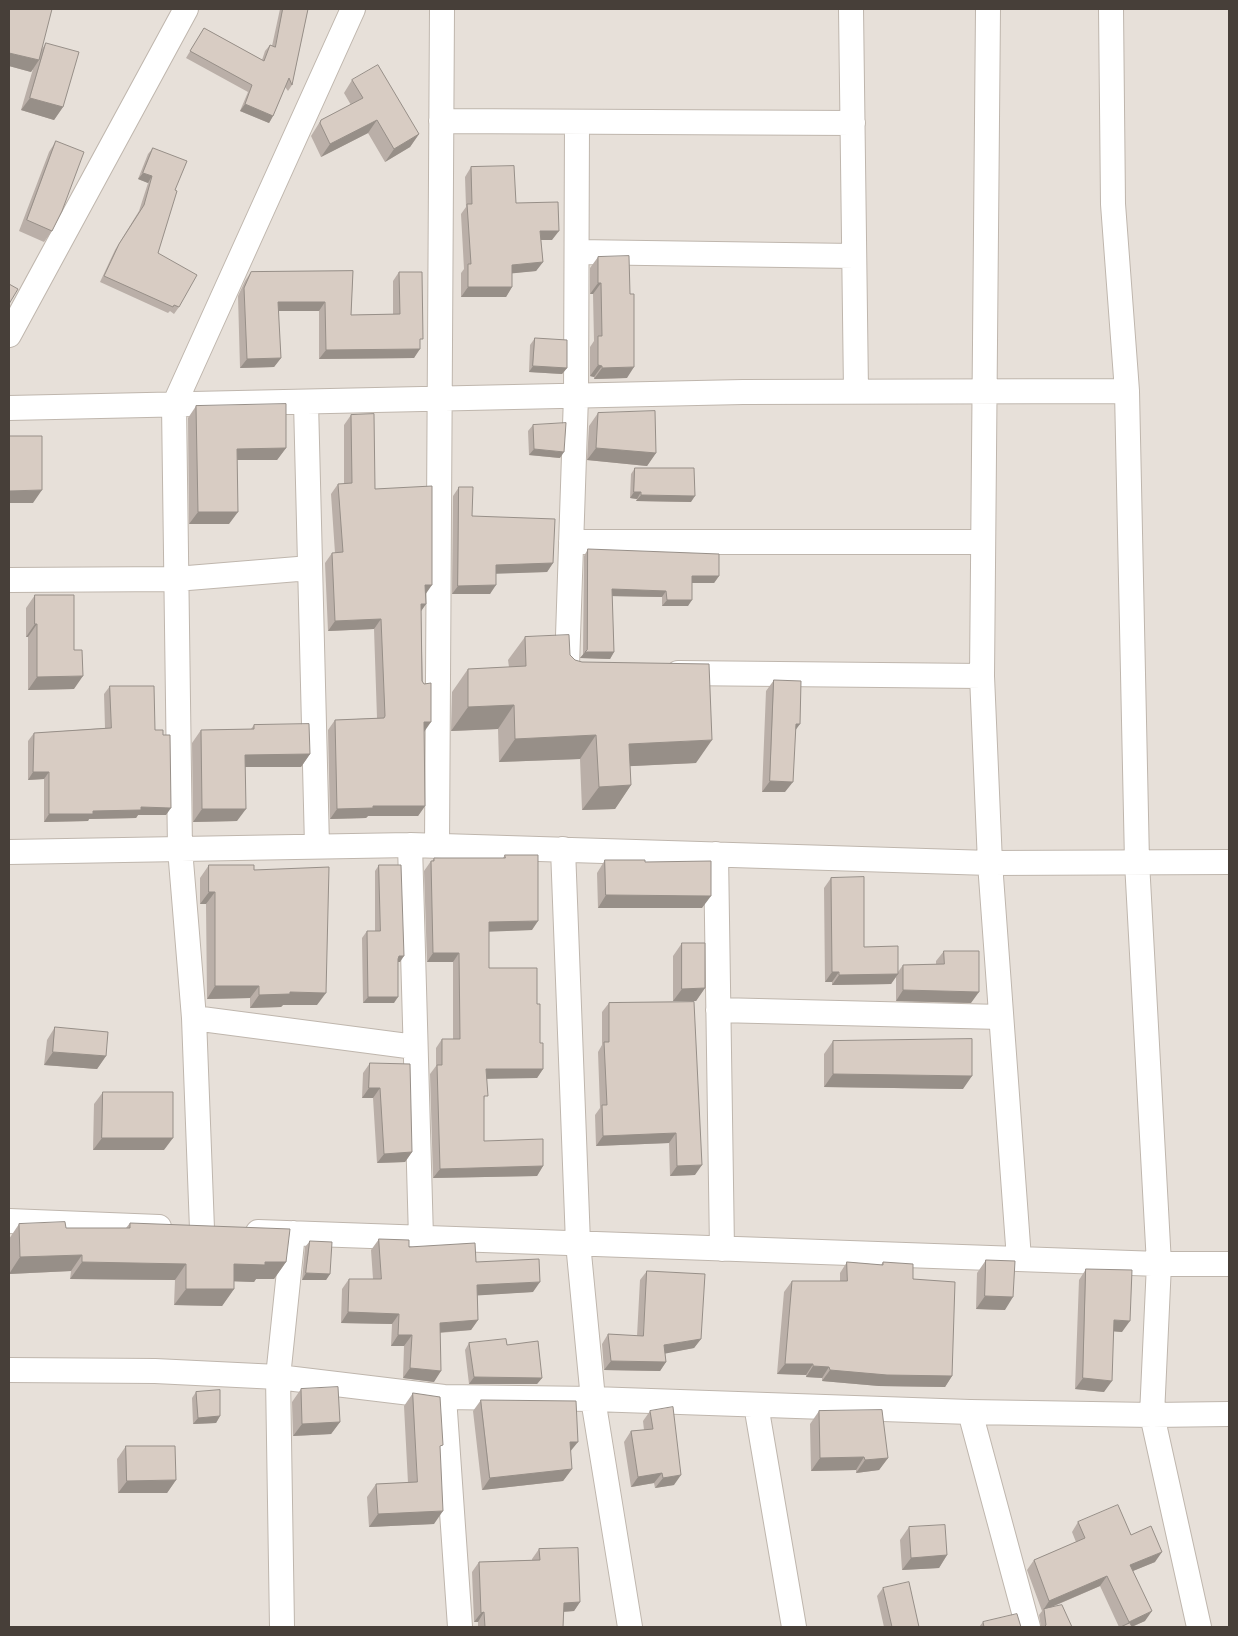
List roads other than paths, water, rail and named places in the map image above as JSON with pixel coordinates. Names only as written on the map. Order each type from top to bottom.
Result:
[{"type":"street","points":[[9,335],[186,9]]},
{"type":"street","points":[[220,1230],[194,1018],[180,849],[174,405],[353,9]]},
{"type":"street","points":[[437,845],[438,399],[442,9]]},
{"type":"street","points":[[851,9],[856,392]]},
{"type":"street","points":[[988,9],[983,391],[982,676],[990,863],[1019,1259]]},
{"type":"street","points":[[1111,9],[1113,204],[1126,391],[1137,862],[1159,1264],[1152,1415],[1199,1627]]},
{"type":"street","points":[[441,120],[578,123],[853,123]]},
{"type":"street","points":[[578,123],[576,396],[566,672],[586,672]]},
{"type":"street","points":[[577,252],[854,256]]},
{"type":"street","points":[[9,408],[576,396],[1126,391]]},
{"type":"street","points":[[306,402],[317,846]]},
{"type":"street","points":[[571,542],[982,542]]},
{"type":"street","points":[[9,580],[176,579],[310,568]]},
{"type":"street","points":[[655,673],[982,676]]},
{"type":"street","points":[[410,845],[421,1238]]},
{"type":"street","points":[[9,852],[437,845],[990,863],[1229,862]]},
{"type":"street","points":[[563,849],[578,1243],[593,1399],[630,1627]]},
{"type":"street","points":[[716,854],[722,1249]]},
{"type":"street","points":[[718,1010],[1001,1017]]},
{"type":"street","points":[[194,1018],[415,1047]]},
{"type":"street","points":[[9,1220],[292,1234],[1159,1264],[1229,1264]]},
{"type":"street","points":[[282,1627],[278,1378],[292,1234]]},
{"type":"street","points":[[9,1370],[155,1372],[278,1378],[444,1397],[593,1399],[970,1412],[1152,1415],[1229,1414]]},
{"type":"street","points":[[444,1397],[460,1627]]},
{"type":"street","points":[[756,1405],[794,1627]]},
{"type":"street","points":[[970,1412],[1028,1627]]}]
